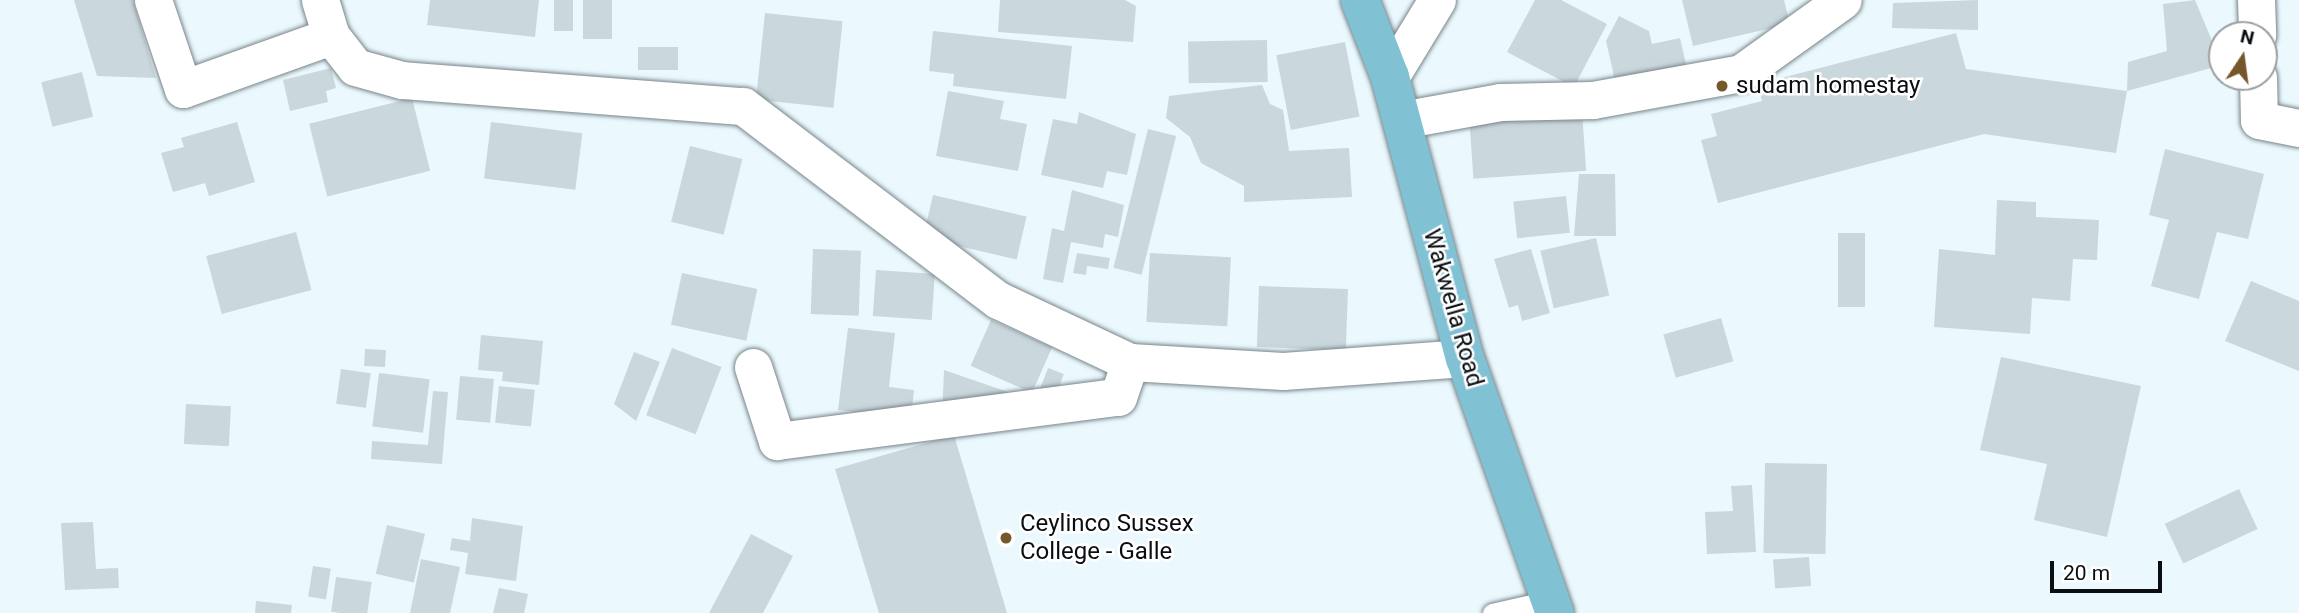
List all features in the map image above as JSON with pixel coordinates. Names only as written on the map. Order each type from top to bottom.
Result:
[{"type":"main road","name":"Wakwella Road","points":[[1360,0],[1390,77],[1465,358],[1552,607]]},
{"type":"street","points":[[153,0],[183,89],[331,36]]},
{"type":"street","points":[[320,0],[331,36],[355,67],[402,80],[743,106],[998,300],[1130,362],[1283,371],[1465,358]]},
{"type":"street","points":[[1390,77],[1437,0]]},
{"type":"street","points":[[1401,120],[1500,102],[1592,100],[1741,73],[1843,0]]},
{"type":"street","points":[[2256,0],[2257,21]]},
{"type":"street","points":[[2258,91],[2259,120],[2299,128]]},
{"type":"street","points":[[753,367],[777,441],[1118,397],[1130,362]]},
{"type":"lane","points":[[1492,613],[1552,607]]},
{"type":"building","points":[[74,0],[133,0],[156,78],[97,76]]},
{"type":"building","points":[[430,0],[539,0],[535,37],[427,25]]},
{"type":"building","points":[[554,0],[573,0],[573,31],[554,31]]},
{"type":"building","points":[[583,0],[612,0],[612,39],[583,39]]},
{"type":"building","points":[[1000,0],[1125,0],[1136,6],[1133,42],[998,32]]},
{"type":"building","points":[[1535,0],[1561,0],[1607,24],[1574,87],[1507,52]]},
{"type":"building","points":[[1682,0],[1784,0],[1790,24],[1693,46]]},
{"type":"building","points":[[1978,0],[1978,30],[1892,28],[1893,3]]},
{"type":"building","points":[[2195,0],[2208,31],[2208,69],[2127,91],[2128,62],[2167,51],[2163,4]]},
{"type":"building","points":[[765,13],[843,21],[833,108],[756,100]]},
{"type":"building","points":[[1619,16],[1649,31],[1652,44],[1680,38],[1688,73],[1617,89],[1606,41]]},
{"type":"building","points":[[933,31],[1072,46],[1066,99],[953,86],[954,74],[929,71]]},
{"type":"building","points":[[1956,33],[1966,69],[2127,91],[2116,153],[1984,134],[1718,203],[1701,140],[1717,136],[1711,114],[1762,101],[1758,84]]},
{"type":"building","points":[[1267,40],[1268,82],[1189,83],[1188,41]]},
{"type":"building","points":[[1345,42],[1360,117],[1291,130],[1276,55]]},
{"type":"building","points":[[638,47],[678,47],[678,70],[638,70]]},
{"type":"building","points":[[331,68],[336,88],[326,91],[328,102],[290,111],[283,80]]},
{"type":"building","points":[[82,72],[93,117],[52,127],[41,82]]},
{"type":"building","points":[[1262,85],[1270,104],[1283,110],[1289,151],[1349,148],[1352,197],[1244,202],[1244,186],[1201,163],[1190,137],[1166,118],[1169,96]]},
{"type":"building","points":[[948,91],[1004,101],[1000,119],[1027,124],[1018,171],[936,156]]},
{"type":"building","points":[[412,98],[430,171],[327,196],[309,124]]},
{"type":"building","points":[[1582,111],[1586,171],[1473,179],[1469,119]]},
{"type":"building","points":[[1079,112],[1136,134],[1127,175],[1107,171],[1103,188],[1041,175],[1053,119],[1077,124]]},
{"type":"building","points":[[237,122],[255,182],[209,196],[205,183],[173,192],[161,153],[184,147],[181,138]]},
{"type":"building","points":[[491,122],[582,133],[575,190],[484,179]]},
{"type":"building","points":[[1148,129],[1176,136],[1142,275],[1113,268]]},
{"type":"building","points":[[690,146],[742,159],[724,235],[671,222]]},
{"type":"building","points":[[2165,149],[2264,174],[2248,239],[2217,232],[2199,299],[2151,286],[2169,220],[2149,215]]},
{"type":"building","points":[[1579,174],[1615,174],[1616,236],[1574,236]]},
{"type":"building","points":[[1072,190],[1124,205],[1118,237],[1105,234],[1103,248],[1071,242],[1063,283],[1043,279],[1052,228],[1064,231]]},
{"type":"building","points":[[933,195],[1027,217],[1017,259],[923,238]]},
{"type":"building","points":[[1566,196],[1570,233],[1517,238],[1513,202]]},
{"type":"building","points":[[1997,200],[2036,202],[2036,217],[2099,220],[2097,260],[2073,259],[2070,301],[2032,298],[2030,334],[1934,327],[1939,249],[1995,255]]},
{"type":"building","points":[[296,232],[312,290],[222,314],[206,256]]},
{"type":"building","points":[[1838,233],[1865,233],[1865,307],[1838,307]]},
{"type":"building","points":[[1596,238],[1609,295],[1554,308],[1540,251]]},
{"type":"building","points":[[813,249],[861,251],[859,316],[811,314]]},
{"type":"building","points":[[1531,249],[1550,313],[1522,321],[1518,305],[1509,308],[1494,259]]},
{"type":"building","points":[[1077,253],[1110,258],[1108,269],[1087,266],[1086,275],[1073,273]]},
{"type":"building","points":[[1150,253],[1231,257],[1227,326],[1146,322]]},
{"type":"building","points":[[876,270],[935,274],[932,320],[873,316]]},
{"type":"building","points":[[682,273],[757,289],[746,341],[671,325]]},
{"type":"building","points":[[2251,281],[2299,301],[2299,371],[2225,341]]},
{"type":"building","points":[[1259,286],[1348,289],[1346,350],[1257,347]]},
{"type":"building","points":[[1721,318],[1733,361],[1676,378],[1663,335]]},
{"type":"building","points":[[991,320],[1052,347],[1032,393],[971,366]]},
{"type":"building","points":[[848,328],[895,333],[889,387],[914,390],[911,418],[838,410]]},
{"type":"building","points":[[481,335],[543,341],[539,385],[502,381],[503,372],[478,370]]},
{"type":"building","points":[[672,348],[721,367],[696,434],[646,415]]},
{"type":"building","points":[[365,349],[386,350],[385,367],[364,366]]},
{"type":"building","points":[[634,352],[660,362],[636,421],[614,404]]},
{"type":"building","points":[[2001,357],[2141,386],[2107,537],[2034,520],[2047,464],[1980,450]]},
{"type":"building","points":[[1048,368],[1064,374],[1053,401],[1038,395]]},
{"type":"building","points":[[341,369],[371,373],[366,408],[336,404]]},
{"type":"building","points":[[944,370],[1031,400],[942,419]]},
{"type":"building","points":[[379,373],[430,379],[423,433],[372,427]]},
{"type":"building","points":[[460,376],[494,379],[490,423],[456,420]]},
{"type":"building","points":[[499,386],[535,390],[531,427],[495,423]]},
{"type":"building","points":[[433,391],[448,392],[442,464],[371,459],[372,441],[428,445]]},
{"type":"building","points":[[186,404],[231,406],[229,446],[184,444]]},
{"type":"building","points":[[954,435],[1007,613],[879,613],[835,469]]},
{"type":"building","points":[[1765,463],[1827,464],[1825,554],[1763,553]]},
{"type":"building","points":[[1752,485],[1756,552],[1707,554],[1705,512],[1733,511],[1731,486]]},
{"type":"building","points":[[2239,489],[2258,529],[2183,564],[2165,524]]},
{"type":"building","points":[[472,518],[523,526],[516,581],[465,574],[468,553],[450,550],[452,538],[470,541]]},
{"type":"building","points":[[93,522],[96,569],[118,568],[119,588],[65,590],[61,523]]},
{"type":"building","points":[[387,525],[425,534],[414,582],[376,574]]},
{"type":"building","points":[[751,534],[793,556],[763,613],[709,613]]},
{"type":"building","points":[[1809,557],[1811,586],[1775,588],[1773,560]]},
{"type":"building","points":[[421,559],[460,567],[450,613],[410,613]]},
{"type":"building","points":[[313,566],[331,569],[326,599],[308,597]]},
{"type":"building","points":[[336,577],[372,582],[367,613],[331,612]]},
{"type":"building","points":[[499,588],[528,594],[524,613],[493,613]]},
{"type":"building","points":[[256,601],[292,605],[291,613],[255,613]]},
{"type":"place","name":"sudam homestay","points":[[1722,86]]},
{"type":"place","name":"Ceylinco Sussex College - Galle","points":[[1006,538]]}]
